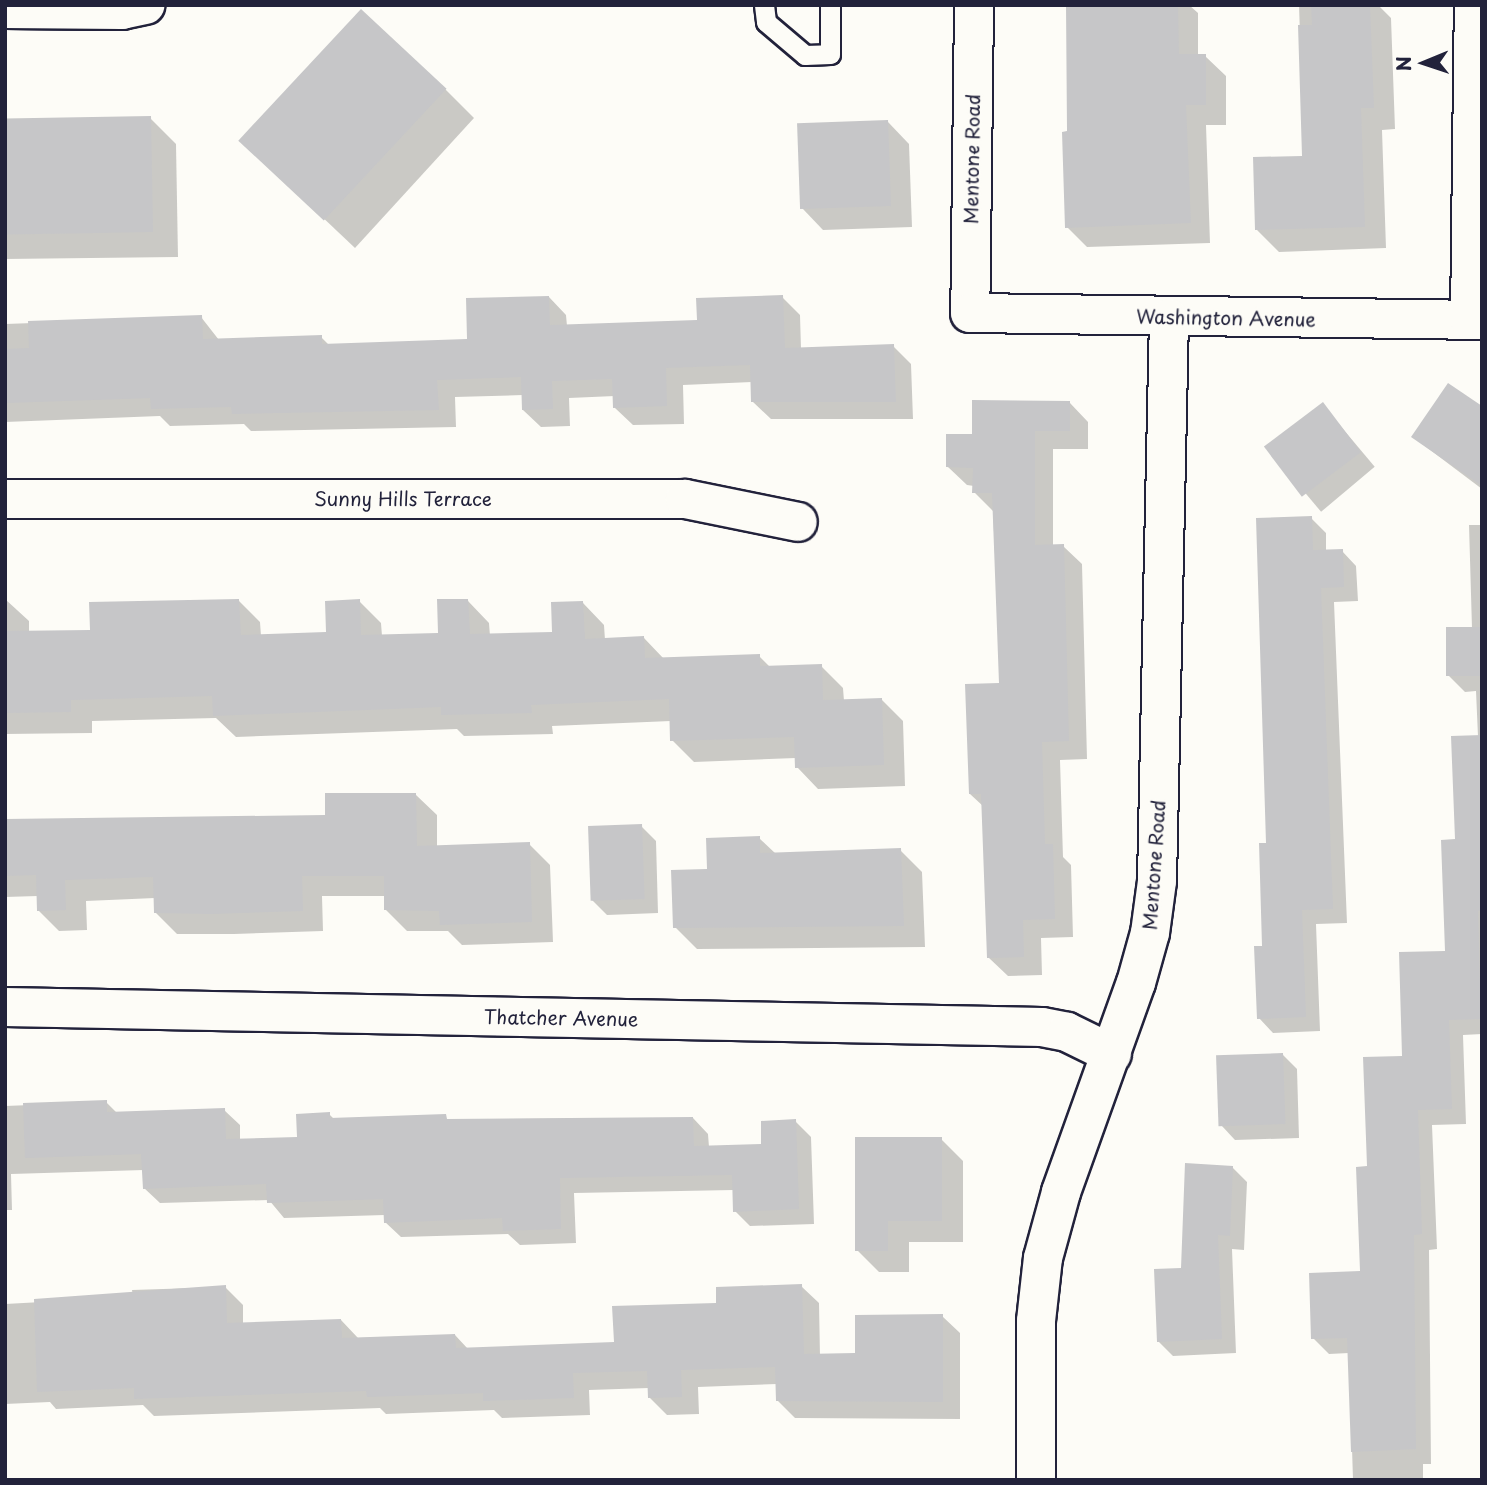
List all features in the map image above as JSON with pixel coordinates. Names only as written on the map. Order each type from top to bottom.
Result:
[{"type":"street","points":[[5,9],[122,10],[145,5]]},
{"type":"street","name":"Mentone Road","points":[[970,313],[974,5]]},
{"type":"street","points":[[1474,5],[1476,320]]},
{"type":"street","name":"Washington Avenue","points":[[970,313],[1169,318],[1476,320]]},
{"type":"street","name":"Mentone Road","points":[[1036,1480],[1036,1321],[1044,1258],[1060,1192],[1112,1054],[1150,933],[1157,881],[1169,318]]},
{"type":"street","name":"Sunny Hills Terrace","points":[[5,499],[685,499],[799,523]]},
{"type":"street","name":"Thatcher Avenue","points":[[5,1007],[1042,1027],[1067,1032],[1112,1054]]},
{"type":"lane","points":[[764,5],[766,22],[805,55],[831,54],[831,5]]},
{"type":"building","points":[[1066,5],[1178,5],[1179,54],[1206,54],[1206,105],[1186,105],[1191,223],[1065,228],[1062,132],[1067,131]]},
{"type":"building","points":[[1311,5],[1370,5],[1374,108],[1361,108],[1365,227],[1255,230],[1253,157],[1302,156],[1298,25],[1312,25]]},
{"type":"building","points":[[361,9],[447,89],[324,220],[238,141]]},
{"type":"building","points":[[151,116],[153,232],[7,235],[5,119]]},
{"type":"building","points":[[888,120],[891,206],[800,209],[797,123]]},
{"type":"building","points":[[783,295],[785,348],[894,344],[896,402],[751,402],[750,365],[666,368],[667,406],[613,408],[612,379],[552,381],[553,409],[522,410],[521,377],[437,380],[439,410],[232,414],[231,407],[151,409],[150,398],[5,403],[5,349],[29,348],[28,321],[202,315],[203,339],[322,335],[322,344],[467,339],[466,298],[549,296],[550,325],[697,320],[696,298]]},
{"type":"building","points":[[1448,383],[1482,406],[1482,486],[1411,437]]},
{"type":"building","points":[[972,400],[1070,401],[1070,431],[1035,431],[1035,545],[1064,544],[1069,741],[1042,742],[1045,844],[1053,844],[1055,919],[1023,920],[1024,957],[987,958],[981,794],[969,794],[965,684],[999,683],[992,493],[972,493],[973,468],[946,467],[946,434],[972,434]]},
{"type":"building","points":[[1323,402],[1361,452],[1302,497],[1264,447]]},
{"type":"building","points":[[1312,516],[1313,550],[1343,549],[1344,587],[1321,588],[1333,909],[1302,910],[1306,1017],[1257,1019],[1254,946],[1262,946],[1259,843],[1266,843],[1256,518]]},
{"type":"building","points":[[239,599],[241,635],[326,632],[325,601],[360,599],[361,635],[438,633],[437,599],[468,599],[470,634],[552,632],[551,602],[583,601],[585,639],[644,636],[645,658],[760,654],[760,666],[822,664],[823,700],[882,698],[884,765],[795,768],[794,737],[670,741],[669,699],[531,705],[532,713],[441,715],[441,707],[213,716],[212,696],[71,700],[71,712],[5,713],[5,631],[90,630],[89,602]]},
{"type":"building","points":[[1446,627],[1482,627],[1482,676],[1446,676]]},
{"type":"building","points":[[1482,735],[1482,910],[1478,911],[1481,1019],[1449,1020],[1452,1109],[1418,1110],[1422,1234],[1414,1235],[1416,1449],[1351,1452],[1347,1338],[1311,1339],[1309,1273],[1360,1271],[1356,1167],[1367,1166],[1363,1057],[1402,1056],[1399,952],[1445,951],[1441,840],[1455,839],[1451,736]]},
{"type":"building","points":[[325,793],[416,793],[417,846],[530,842],[532,922],[440,925],[439,911],[384,910],[384,876],[302,876],[303,911],[212,914],[154,913],[153,877],[65,880],[66,910],[37,911],[36,875],[5,876],[5,819],[325,815]]},
{"type":"building","points":[[642,824],[645,899],[591,901],[588,826]]},
{"type":"building","points":[[760,836],[760,853],[901,848],[904,926],[673,928],[671,870],[707,869],[706,838]]},
{"type":"building","points":[[1283,1053],[1285,1124],[1219,1126],[1216,1055]]},
{"type":"building","points":[[107,1100],[107,1112],[225,1108],[226,1139],[297,1137],[296,1114],[330,1112],[330,1118],[446,1114],[447,1119],[693,1117],[694,1146],[761,1144],[761,1121],[796,1119],[799,1209],[733,1212],[732,1175],[560,1178],[561,1229],[503,1231],[502,1218],[384,1223],[383,1199],[267,1203],[266,1184],[143,1189],[141,1154],[25,1158],[23,1103]]},
{"type":"building","points":[[855,1137],[942,1137],[942,1221],[888,1221],[888,1251],[855,1251]]},
{"type":"building","points":[[1185,1163],[1233,1166],[1230,1236],[1218,1235],[1222,1339],[1157,1342],[1154,1269],[1181,1268]]},
{"type":"building","points":[[802,1284],[804,1354],[855,1353],[855,1315],[943,1314],[943,1402],[776,1401],[775,1367],[681,1370],[682,1397],[648,1398],[647,1371],[573,1373],[574,1398],[483,1401],[483,1393],[367,1397],[366,1391],[134,1399],[134,1388],[37,1392],[34,1299],[226,1285],[227,1323],[341,1319],[342,1338],[455,1334],[456,1348],[614,1342],[612,1306],[716,1303],[716,1287]]}]
